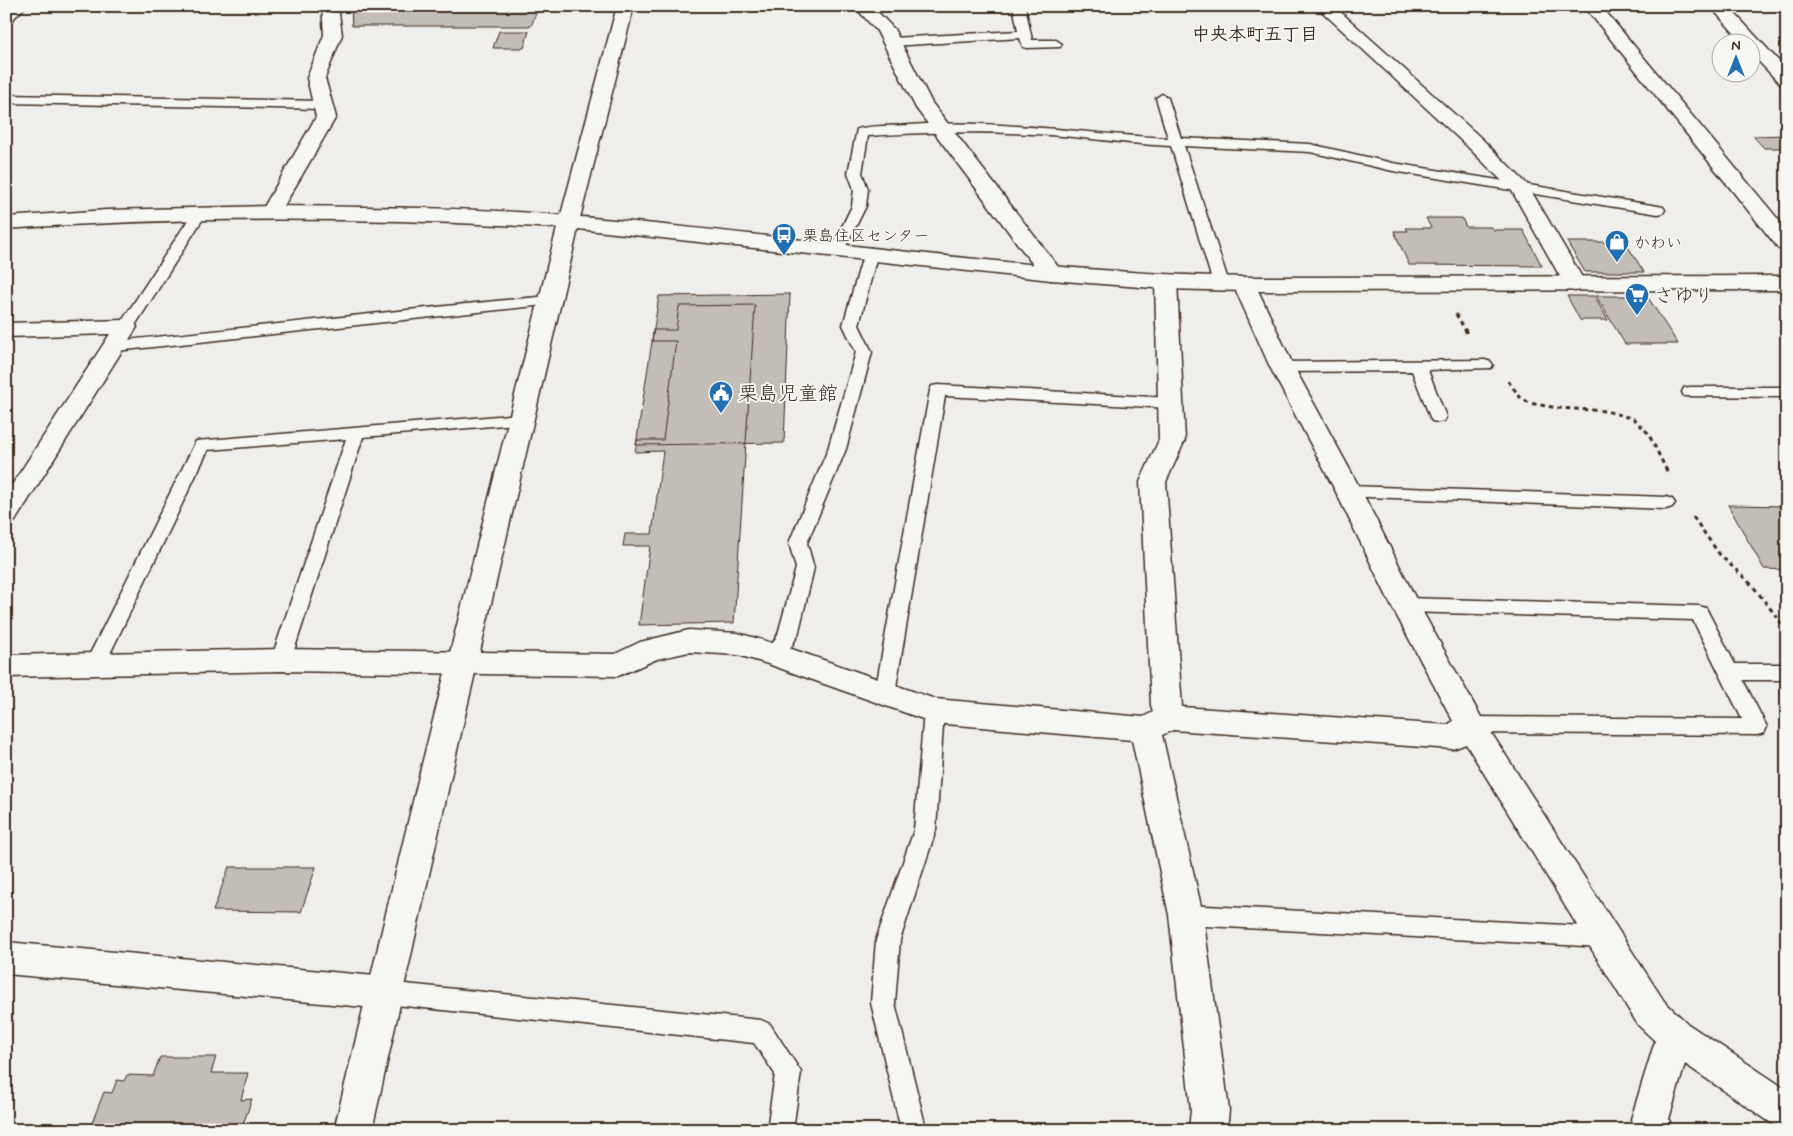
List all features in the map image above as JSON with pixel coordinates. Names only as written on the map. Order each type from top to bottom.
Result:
[{"type":"street","points":[[6,16],[18,6]]},
{"type":"street","points":[[271,212],[326,117],[316,78],[333,35],[330,6]]},
{"type":"street","points":[[353,1130],[436,772],[521,419],[569,222],[626,6]]},
{"type":"street","points":[[1324,6],[1474,142],[1520,188],[1575,284]]},
{"type":"street","points":[[1592,6],[1787,244]]},
{"type":"street","points":[[1718,6],[1787,81]]},
{"type":"street","points":[[869,7],[885,29],[923,104],[1051,273]]},
{"type":"street","points":[[6,222],[107,216],[271,212],[447,215],[569,222],[871,252],[1051,273],[1166,282],[1233,284],[1787,283]]},
{"type":"street","points":[[1166,282],[1172,440],[1153,482],[1166,706],[1158,724],[1186,915],[1210,1110],[1208,1130]]},
{"type":"street","points":[[1233,284],[1282,366],[1349,492],[1405,605],[1470,725],[1652,1013],[1676,1036],[1787,1112]]},
{"type":"street","points":[[6,330],[121,336],[6,515]]},
{"type":"street","points":[[6,666],[281,660],[618,664],[650,650],[689,641],[738,644],[776,655],[934,711],[1158,724],[1453,737],[1470,725]]},
{"type":"street","points":[[6,958],[386,993]]},
{"type":"street","points":[[1653,1130],[1650,1119],[1676,1036]]},
{"type":"lane","points":[[1019,6],[1026,44],[1056,44]]},
{"type":"lane","points":[[892,42],[1025,34]]},
{"type":"lane","points":[[1162,98],[1175,141],[1233,284]]},
{"type":"lane","points":[[6,99],[322,105]]},
{"type":"lane","points":[[838,249],[859,206],[861,189],[855,173],[862,132],[940,127],[1035,130],[1129,140],[1310,148],[1393,166],[1658,210]]},
{"type":"lane","points":[[121,336],[200,214]]},
{"type":"lane","points":[[776,655],[788,636],[804,568],[798,543],[837,450],[864,352],[851,324],[871,252]]},
{"type":"lane","points":[[121,336],[281,330],[454,309],[550,301]]},
{"type":"lane","points":[[1282,366],[1485,365]]},
{"type":"lane","points":[[1419,366],[1438,417]]},
{"type":"lane","points":[[885,694],[938,390],[1171,403]]},
{"type":"lane","points":[[1690,392],[1787,392]]},
{"type":"lane","points":[[95,664],[202,446],[521,419]]},
{"type":"lane","points":[[281,660],[356,433]]},
{"type":"lane","points":[[1349,492],[1666,503]]},
{"type":"lane","points":[[1405,605],[1699,612],[1757,727],[1470,725]]},
{"type":"lane","points":[[1729,672],[1787,672]]},
{"type":"lane","points":[[912,1124],[883,1003],[888,940],[925,830],[934,711]]},
{"type":"lane","points":[[1186,915],[1603,937]]},
{"type":"lane","points":[[386,993],[761,1032],[788,1072],[780,1130]]},
{"type":"path","points":[[1440,284],[1469,337]]},
{"type":"path","points":[[1504,378],[1527,403],[1546,407],[1604,410],[1630,418],[1644,427],[1671,478]]},
{"type":"path","points":[[1688,511],[1720,555],[1752,585],[1787,630]]},
{"type":"building","points":[[351,6],[539,6],[531,26],[352,26]]},
{"type":"building","points":[[1772,6],[1787,6],[1787,12],[1777,12]]},
{"type":"building","points":[[499,31],[529,31],[524,48],[493,48]]},
{"type":"building","points":[[1787,135],[1787,148],[1764,148],[1753,136]]},
{"type":"building","points":[[1426,218],[1462,218],[1466,227],[1491,227],[1493,230],[1523,230],[1542,266],[1409,265],[1394,231],[1408,231],[1406,228],[1431,228]]},
{"type":"building","points":[[1567,242],[1625,242],[1644,272],[1585,272]]},
{"type":"building","points":[[790,294],[784,443],[636,445],[659,296]]},
{"type":"building","points":[[1567,296],[1594,296],[1608,320],[1580,320]]},
{"type":"building","points":[[1596,296],[1647,296],[1678,344],[1625,344]]},
{"type":"building","points":[[755,305],[734,623],[639,625],[650,546],[623,546],[625,534],[652,534],[663,451],[635,452],[637,440],[663,440],[676,341],[652,341],[653,330],[676,330],[679,306]]},
{"type":"building","points":[[1728,505],[1787,506],[1787,570],[1764,569]]},
{"type":"building","points":[[229,867],[316,867],[301,912],[213,911]]},
{"type":"building","points":[[160,1057],[216,1057],[211,1073],[248,1073],[241,1100],[252,1099],[241,1130],[80,1130],[82,1126],[91,1125],[104,1092],[112,1093],[117,1080],[124,1081],[127,1075],[153,1076]]},
{"type":"place","name":"栗島住区センター","points":[[784,256]]},
{"type":"place","name":"かわい","points":[[1617,263]]},
{"type":"place","name":"さゆり","points":[[1637,316]]},
{"type":"place","name":"栗島児童館","points":[[721,414]]},
{"type":"district","name":"中央本町五丁目","points":[[1255,34]]}]
